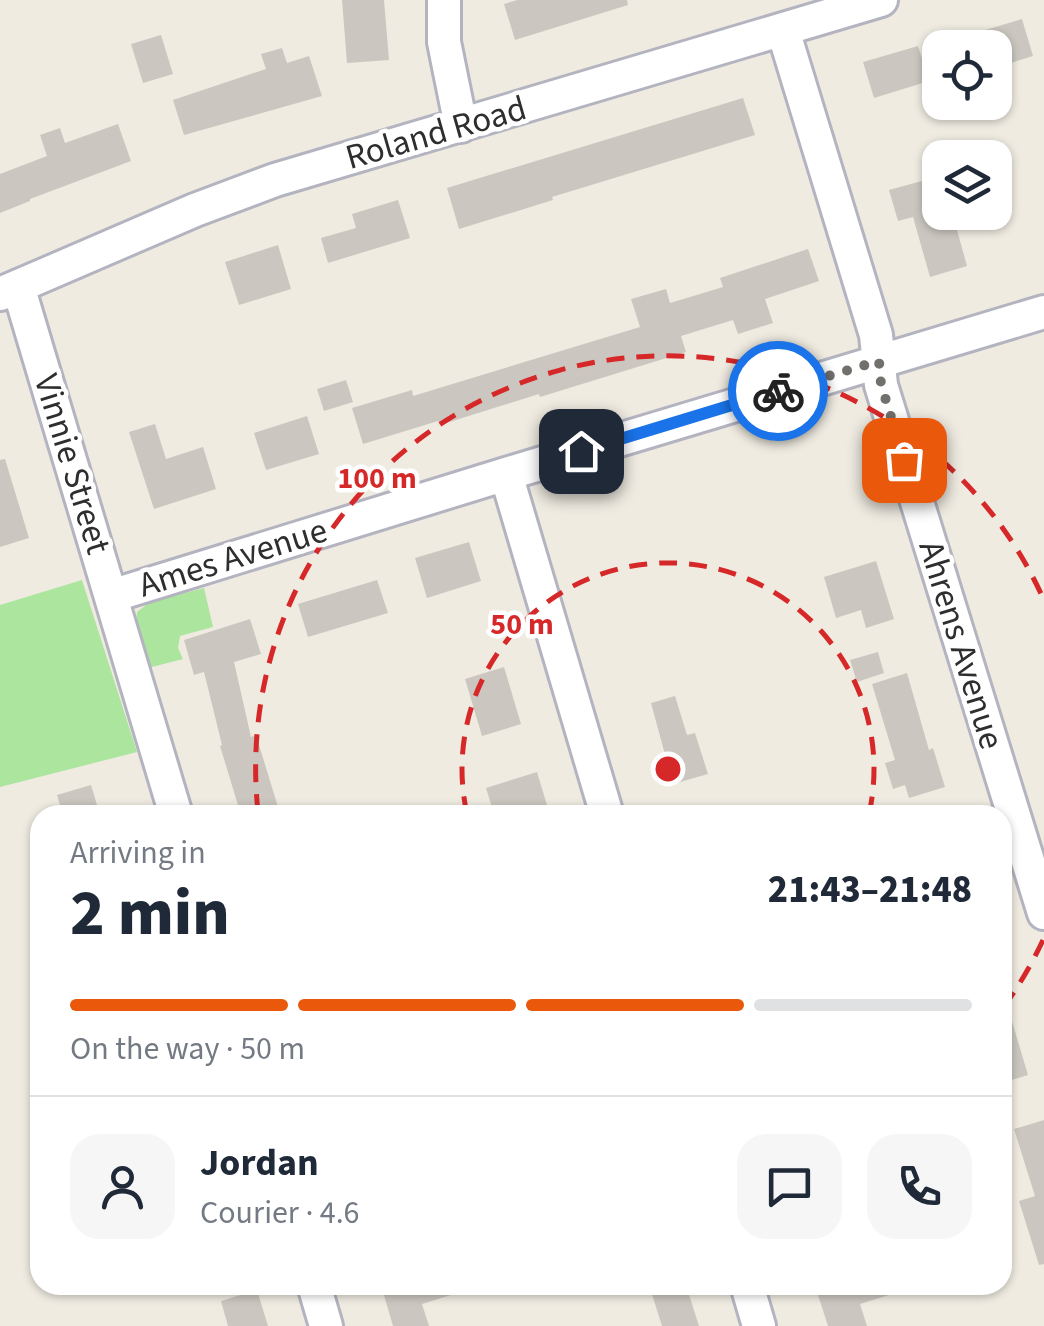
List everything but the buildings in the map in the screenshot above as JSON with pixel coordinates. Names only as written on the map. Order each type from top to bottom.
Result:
[{"type":"street","points":[[444,0],[444,42],[461,126]]},
{"type":"street","name":"Roland Road","points":[[9,290],[194,210],[275,180],[881,0]]},
{"type":"street","name":"Ahrens Avenue","points":[[782,30],[876,334],[881,384],[1011,805]]},
{"type":"street","name":"Vinnie Street","points":[[9,290],[111,596],[173,805]]},
{"type":"street","name":"Ames Avenue","points":[[111,596],[1044,312]]},
{"type":"street","points":[[506,474],[604,805]]},
{"type":"street","name":"Ahrens Avenue","points":[[1012,809],[1044,913]]},
{"type":"street","points":[[317,1295],[326,1326]]},
{"type":"street","points":[[749,1295],[759,1326]]},
{"type":"green space","points":[[82,580],[137,752],[0,787],[0,605]]},
{"type":"green space","points":[[204,588],[213,627],[180,636],[178,648],[183,659],[148,668],[136,625],[137,612],[150,602]]},
{"type":"way so far","points":[[778,391],[879,361],[881,384],[904,460]]},
{"type":"route","points":[[581,451],[778,391]]}]
